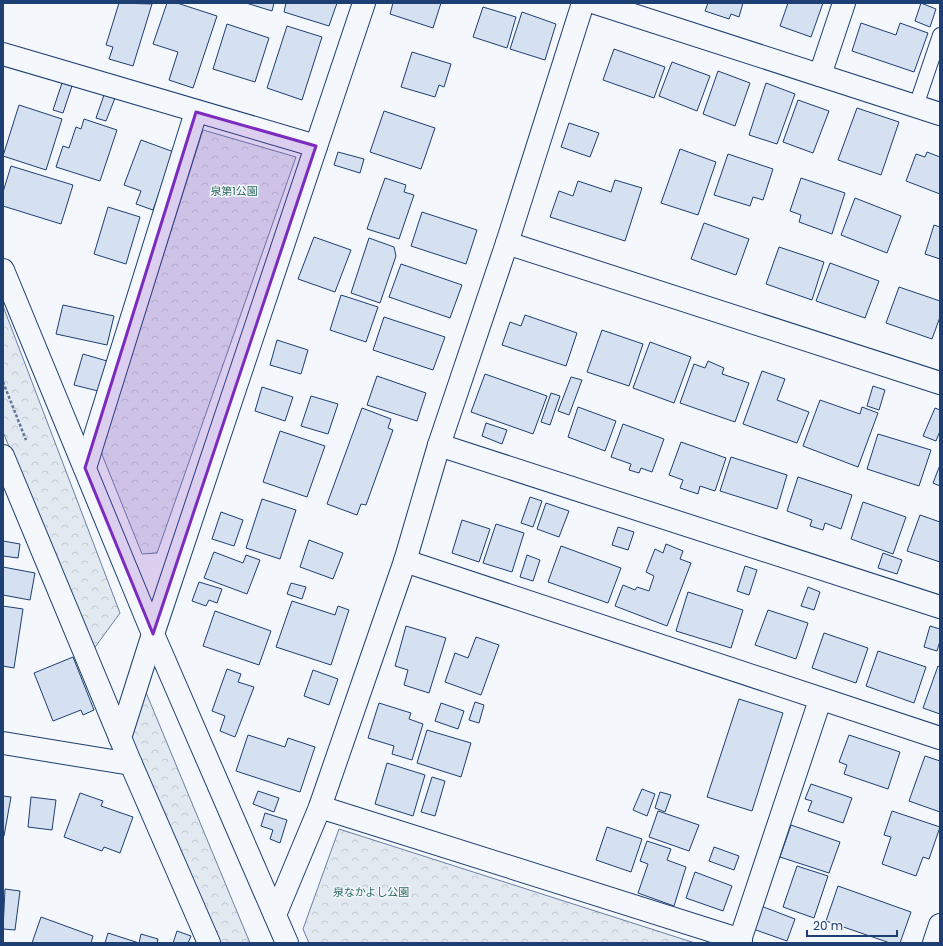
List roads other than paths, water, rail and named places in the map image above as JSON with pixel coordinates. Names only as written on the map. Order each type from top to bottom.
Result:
[{"type":"street","points":[[120,738],[153,634],[364,3]]},
{"type":"street","points":[[275,915],[320,807],[405,561],[439,444],[507,243],[583,3]]},
{"type":"street","points":[[596,3],[940,114]]},
{"type":"street","points":[[820,76],[844,3]]},
{"type":"street","points":[[3,54],[196,112],[316,146]]},
{"type":"street","points":[[85,468],[196,112]]},
{"type":"street","points":[[507,243],[940,384]]},
{"type":"street","points":[[3,270],[153,634],[287,943]]},
{"type":"street","points":[[439,444],[940,607]]},
{"type":"street","points":[[3,456],[120,738],[209,943]]},
{"type":"street","points":[[405,561],[820,700],[940,738]]},
{"type":"street","points":[[320,807],[740,941],[820,700]]},
{"type":"street","points":[[3,743],[131,764]]},
{"type":"street","points":[[934,943],[940,925]]},
{"type":"lane","points":[[916,106],[940,35]]},
{"type":"park label","name":"泉第1公園","points":[[234,191]]},
{"type":"park label","name":"泉なかよし公園","points":[[371,892]]}]
